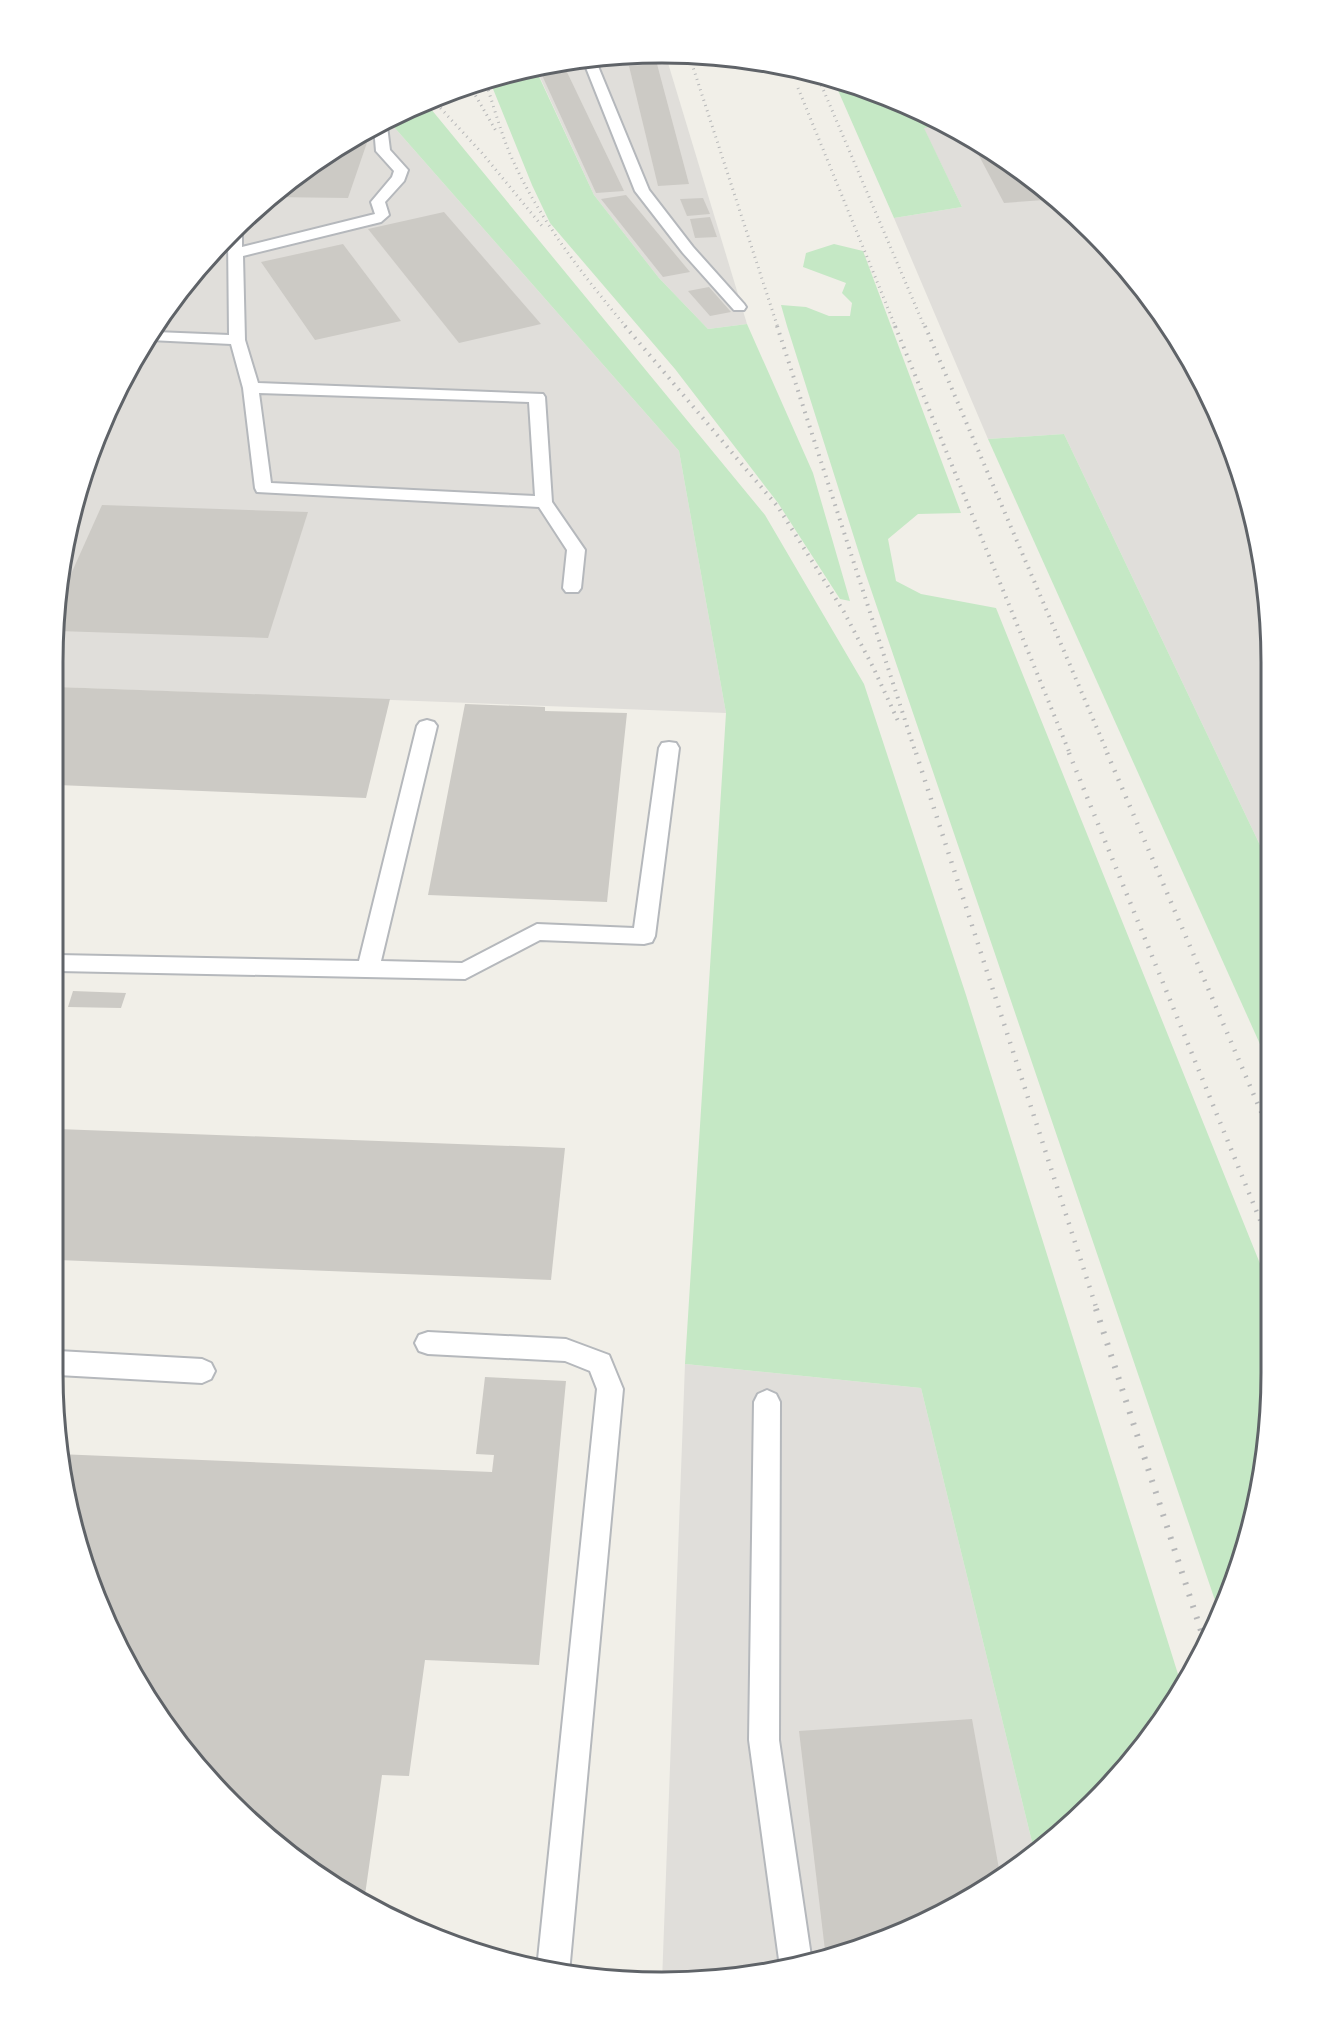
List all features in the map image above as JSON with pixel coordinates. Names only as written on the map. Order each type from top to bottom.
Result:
[{"type":"lane","points":[[592,67],[642,191],[688,250],[739,307]]},
{"type":"lane","points":[[237,253],[376,219],[382,215],[378,202],[399,177],[401,170],[383,151],[384,132]]},
{"type":"lane","points":[[236,240],[237,340],[251,388],[263,488],[544,502]]},
{"type":"lane","points":[[159,336],[237,340]]},
{"type":"lane","points":[[251,388],[537,397],[544,502],[576,550],[572,588]]},
{"type":"lane","points":[[368,969],[427,726]]},
{"type":"lane","points":[[63,963],[465,971],[537,932],[644,936],[669,748]]},
{"type":"lane","points":[[428,1343],[567,1350],[600,1363],[610,1389],[554,1962]]},
{"type":"lane","points":[[63,1363],[202,1371]]},
{"type":"lane","points":[[767,1402],[764,1740],[795,1957]]},
{"type":"shaded area","points":[[668,63],[747,324],[708,329],[659,278],[594,195],[539,76],[619,64]]},
{"type":"shaded area","points":[[929,126],[995,164],[1027,187],[1086,238],[1137,297],[1160,329],[1199,397],[1229,469],[1241,507],[1256,584],[1261,662],[1261,847],[1064,434],[988,439],[894,218],[962,207],[923,127]]},
{"type":"shaded area","points":[[394,127],[679,451],[726,713],[63,687],[64,623],[75,545],[83,507],[109,433],[143,362],[164,329],[187,297],[238,238],[297,187],[329,164]]},
{"type":"shaded area","points":[[685,1364],[921,1388],[1032,1843],[961,1892],[927,1910],[855,1940],[817,1952],[740,1967],[662,1972]]},
{"type":"green space","points":[[539,76],[594,195],[659,278],[708,329],[747,324],[813,473],[850,601],[840,599],[778,503],[675,369],[550,223],[492,88]]},
{"type":"green space","points":[[838,90],[930,127],[924,128],[962,207],[894,218]]},
{"type":"green space","points":[[431,110],[765,515],[864,684],[966,995],[1179,1677],[1137,1738],[1112,1768],[1086,1797],[1032,1843],[921,1388],[685,1364],[726,713],[679,451],[394,127]]},
{"type":"green space","points":[[834,244],[863,251],[961,513],[918,514],[888,539],[896,581],[921,594],[996,608],[1261,1266],[1260,1412],[1256,1451],[1241,1528],[1215,1601],[865,572],[787,326],[781,305],[806,307],[829,316],[850,316],[852,303],[842,293],[846,283],[803,267],[806,253]]},
{"type":"green space","points":[[1064,434],[1261,847],[1261,1046],[988,439]]},
{"type":"building","points":[[657,64],[689,184],[658,186],[629,66]]},
{"type":"building","points":[[567,71],[624,191],[596,193],[542,76]]},
{"type":"building","points":[[368,141],[348,198],[285,197],[329,164]]},
{"type":"building","points":[[977,153],[1043,200],[1004,203]]},
{"type":"building","points":[[626,195],[690,272],[663,277],[601,199]]},
{"type":"building","points":[[703,198],[710,214],[687,216],[680,199]]},
{"type":"building","points":[[444,212],[541,324],[459,343],[368,229]]},
{"type":"building","points":[[710,217],[717,237],[695,238],[690,219]]},
{"type":"building","points":[[343,244],[401,321],[315,340],[261,262]]},
{"type":"building","points":[[709,287],[731,312],[710,316],[688,291]]},
{"type":"building","points":[[102,505],[308,512],[268,638],[64,631],[69,579]]},
{"type":"building","points":[[63,687],[390,699],[366,798],[63,785]]},
{"type":"building","points":[[465,704],[545,707],[545,711],[627,713],[607,902],[428,895]]},
{"type":"building","points":[[73,991],[126,993],[121,1008],[68,1007]]},
{"type":"building","points":[[63,1129],[565,1148],[551,1280],[63,1260]]},
{"type":"building","points":[[485,1377],[566,1381],[539,1665],[425,1660],[409,1776],[382,1775],[365,1894],[297,1848],[238,1797],[187,1738],[164,1706],[125,1638],[95,1566],[83,1528],[69,1454],[492,1472],[494,1455],[476,1454]]},
{"type":"building","points":[[972,1719],[999,1868],[927,1910],[855,1940],[825,1950],[799,1731]]},
{"type":"railway","points":[[692,64],[778,328]]},
{"type":"railway","points":[[821,84],[925,328]]},
{"type":"railway","points":[[798,88],[896,328]]},
{"type":"railway","points":[[488,89],[510,154],[534,201],[562,245],[627,328]]},
{"type":"railway","points":[[474,93],[496,131]]},
{"type":"railway","points":[[439,107],[482,153],[542,226]]},
{"type":"railway","points":[[625,326],[778,507],[844,612],[899,723]]},
{"type":"railway","points":[[777,326],[916,754]]},
{"type":"railway","points":[[895,326],[1070,754]]},
{"type":"railway","points":[[925,326],[1108,754]]},
{"type":"railway","points":[[916,753],[1097,1310]]},
{"type":"railway","points":[[1069,753],[1261,1222]]},
{"type":"railway","points":[[1107,753],[1261,1112]]},
{"type":"railway","points":[[1096,1309],[1202,1632]]}]
